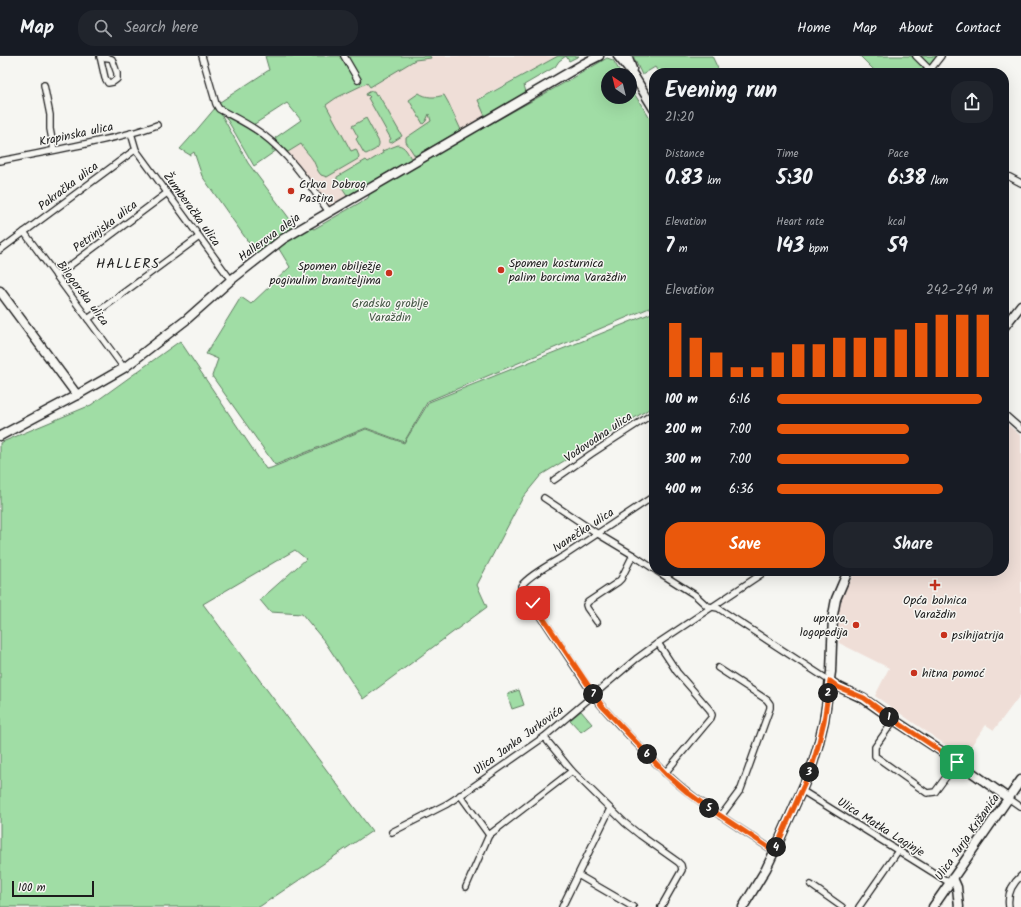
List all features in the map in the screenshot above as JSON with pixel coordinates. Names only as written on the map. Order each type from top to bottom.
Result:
[{"type":"main road","name":"Hallerova aleja","points":[[586,63],[593,56]]},
{"type":"main road","name":"Hallerova aleja","points":[[0,436],[124,368],[186,320],[231,280],[283,239],[599,56]]},
{"type":"main road","points":[[618,56],[628,68]]},
{"type":"main road","points":[[627,56],[631,68]]},
{"type":"main road","points":[[637,81],[649,102]]},
{"type":"main road","points":[[0,291],[77,395]]},
{"type":"main road","points":[[1009,321],[1021,305]]},
{"type":"main road","points":[[743,907],[775,850],[813,763],[824,721],[830,681],[833,615],[836,599],[846,576]]},
{"type":"main road","points":[[830,681],[838,687],[864,698],[1008,798]]},
{"type":"main road","name":"Ulica Jurja Križanića","points":[[932,907],[1021,780]]},
{"type":"main road","points":[[952,880],[957,887],[959,907]]},
{"type":"street","points":[[202,56],[216,104],[220,109],[261,134],[278,147],[298,169],[329,212]]},
{"type":"street","points":[[344,56],[358,80]]},
{"type":"street","points":[[916,56],[928,68]]},
{"type":"street","points":[[932,68],[941,56]]},
{"type":"street","points":[[100,57],[112,59],[117,73],[117,79],[114,82],[108,83],[105,78],[100,57]]},
{"type":"street","points":[[44,85],[50,115],[50,129],[54,150]]},
{"type":"street","name":"Krapinska ulica","points":[[0,161],[131,133],[148,129],[156,125]]},
{"type":"street","points":[[131,133],[136,150]]},
{"type":"street","name":"Žumberačka ulica","points":[[136,150],[231,280]]},
{"type":"street","name":"Pakračka ulica","points":[[0,250],[109,168],[136,150]]},
{"type":"street","points":[[1009,177],[1021,183]]},
{"type":"street","name":"Petrinjska ulica","points":[[56,276],[167,193]]},
{"type":"street","name":"Bilogorska ulica","points":[[24,232],[124,368]]},
{"type":"street","points":[[88,318],[199,237]]},
{"type":"street","name":"Vodovodna ulica","points":[[554,480],[649,416]]},
{"type":"street","points":[[1009,418],[1020,426]]},
{"type":"street","points":[[544,498],[649,566]]},
{"type":"street","name":"Ivanečka ulica","points":[[594,696],[521,586],[535,574],[649,499]]},
{"type":"street","points":[[597,622],[586,605],[588,602],[621,579],[633,555]]},
{"type":"street","points":[[665,576],[695,595],[707,606],[718,608],[830,681]]},
{"type":"street","name":"Ulica Janka Jurkovića","points":[[392,832],[432,812],[460,795],[544,737],[594,696],[636,658],[758,576]]},
{"type":"street","points":[[658,643],[677,672],[710,710],[712,715],[666,774]]},
{"type":"street","points":[[718,668],[767,700],[770,704],[760,738],[740,788],[721,816]]},
{"type":"street","points":[[594,696],[666,774],[687,792],[768,847],[775,850]]},
{"type":"street","points":[[894,720],[874,747],[875,756],[927,793],[936,792],[957,762]]},
{"type":"street","points":[[544,737],[572,771],[610,809],[640,835],[681,865],[682,870],[661,907]]},
{"type":"street","points":[[466,887],[489,835],[572,771]]},
{"type":"street","name":"Ulica Matka Laginje","points":[[801,790],[898,851],[952,880]]},
{"type":"street","points":[[460,795],[489,835]]},
{"type":"street","points":[[1008,798],[1021,807]]},
{"type":"street","points":[[562,907],[610,809]]},
{"type":"street","points":[[859,907],[898,851]]},
{"type":"street","points":[[578,875],[633,907]]},
{"type":"street","points":[[1009,907],[1008,899],[1013,885],[1021,876]]},
{"type":"street","points":[[811,885],[842,907]]},
{"type":"shaded area","points":[[420,56],[558,56],[478,99],[485,116],[329,206],[302,169],[275,141],[336,98]]},
{"type":"shaded area","name":"Opća bolnica Varaždin","points":[[1009,425],[1021,436],[1021,694],[994,730],[986,725],[963,757],[875,696],[889,668],[839,643],[838,611],[842,598],[853,576],[1009,576]]},
{"type":"green space","points":[[265,56],[430,56],[431,58],[415,60],[370,87],[367,83],[336,98],[326,105],[351,151],[356,149],[359,156],[358,159],[327,177],[321,175],[313,160],[301,144],[288,152],[276,141],[275,138],[301,120],[287,103],[253,125],[218,104],[269,70]]},
{"type":"green space","points":[[558,56],[566,56],[559,61],[555,67],[524,85],[526,92],[485,116],[478,100]]},
{"type":"green space","points":[[566,56],[579,56],[569,61]]},
{"type":"green space","points":[[633,56],[712,56],[718,68],[655,67],[649,68],[649,71],[642,75]]},
{"type":"green space","points":[[860,56],[938,56],[928,68],[872,68]]},
{"type":"green space","name":"Gradsko groblje Varaždin","points":[[607,58],[613,60],[618,68],[601,68],[601,104],[637,104],[637,98],[649,117],[649,308],[428,401],[404,442],[366,428],[275,465],[212,376],[218,359],[206,354],[241,297],[251,304],[290,267],[279,247],[310,227],[314,229],[368,198],[370,193],[420,163]]},
{"type":"green space","points":[[374,91],[376,95],[378,94],[402,136],[391,143],[388,141],[391,139],[368,98],[370,97],[366,94]]},
{"type":"green space","points":[[419,93],[431,97],[444,95],[461,130],[415,156],[406,142],[406,138],[431,121],[429,114],[423,124],[409,100]]},
{"type":"green space","points":[[216,107],[248,163],[295,226],[256,253],[202,176],[194,152],[190,155],[180,149]]},
{"type":"green space","points":[[224,114],[261,136],[273,146],[272,150],[277,150],[254,166]]},
{"type":"green space","points":[[366,118],[379,144],[377,148],[366,154],[356,139],[358,137],[352,126]]},
{"type":"green space","points":[[398,145],[404,148],[411,159],[347,196],[337,181],[337,177],[366,160],[368,162],[383,153],[382,151]]},
{"type":"green space","points":[[649,314],[649,409],[541,475],[523,497],[477,585],[487,607],[363,699],[325,642],[302,614],[270,612],[260,600],[306,559],[295,550],[203,604],[372,831],[259,907],[0,907],[0,443],[91,405],[180,341],[266,469],[366,429],[404,443],[429,402]]},
{"type":"green space","points":[[519,690],[524,705],[512,709],[507,694]]},
{"type":"green space","points":[[581,711],[592,724],[581,732],[570,720]]},
{"type":"place","name":"Crkva Dobrog Pastira","points":[[291,191]]},
{"type":"place","name":"Spomen kosturnica palim borcima Varaždin","points":[[501,270]]},
{"type":"place","name":"Spomen obilježje poginulim braniteljima","points":[[389,273]]},
{"type":"place","name":"Opća bolnica Varaždin","points":[[935,585]]},
{"type":"place","name":"uprava, logopedija","points":[[856,625]]},
{"type":"place","name":"psihijatrija","points":[[944,635]]},
{"type":"place","name":"hitna pomoć","points":[[914,673]]},
{"type":"district","name":"HALLERS","points":[[128,263]]},
{"type":"route","points":[[533,603],[596,699],[666,774],[706,806],[768,847],[775,850],[813,763],[824,721],[830,681],[838,687],[864,698],[957,762]]}]
